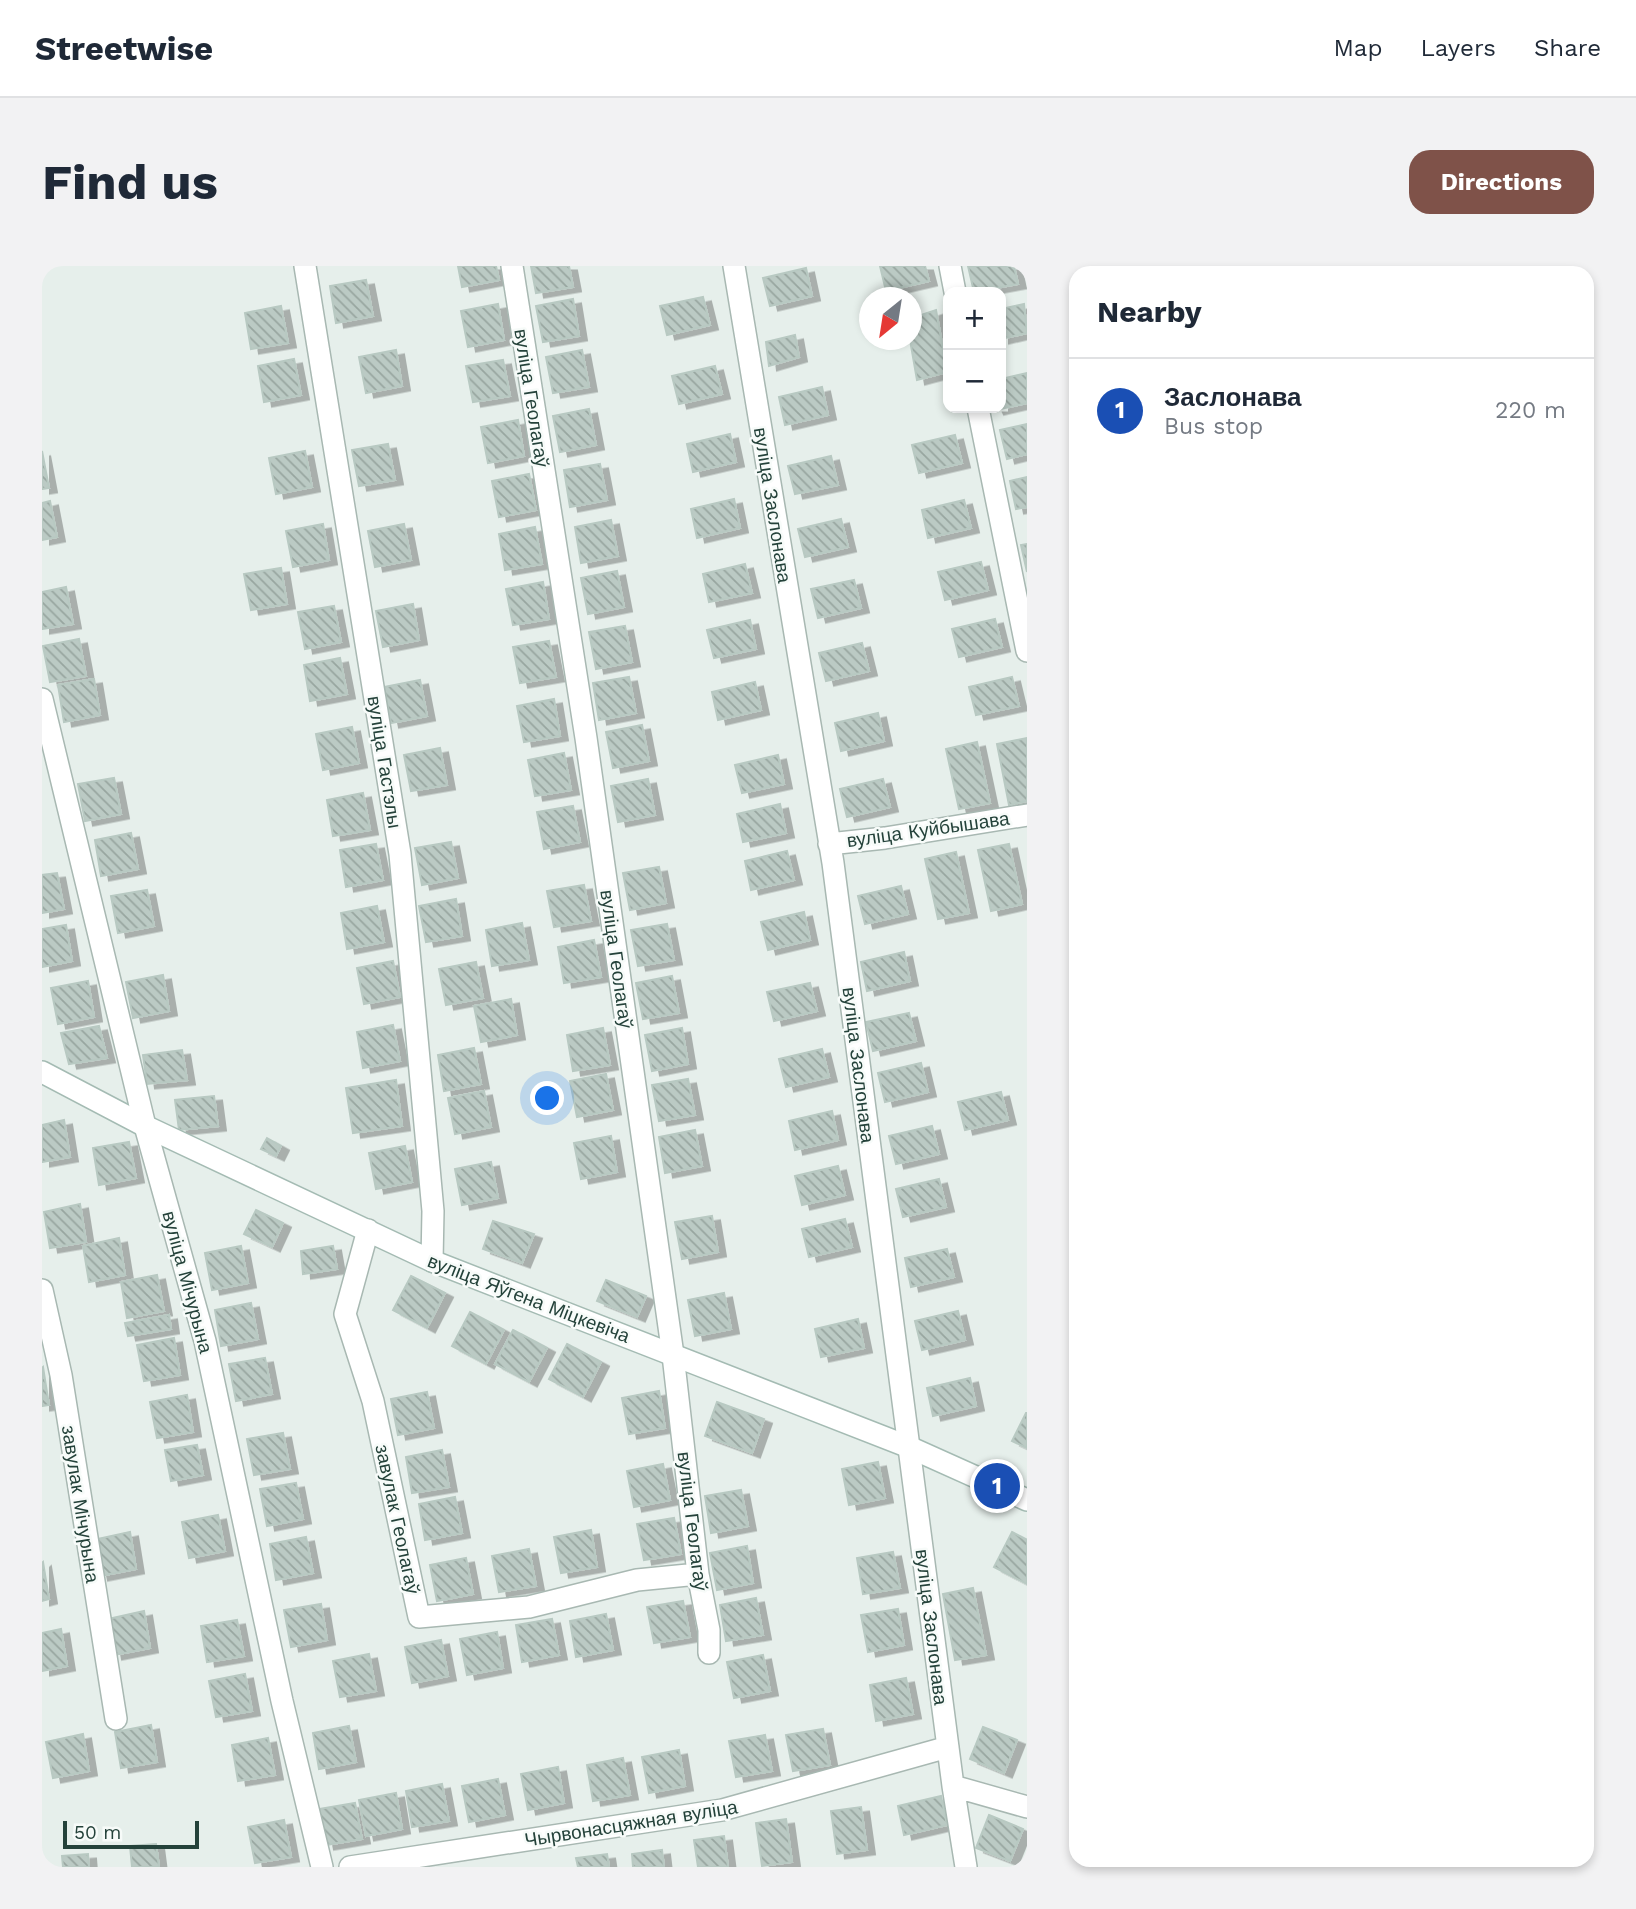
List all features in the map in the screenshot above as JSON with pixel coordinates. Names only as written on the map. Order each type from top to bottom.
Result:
[{"type":"street","name":"вуліца Гастэлы","points":[[305,266],[400,854],[433,1211],[432,1261]]},
{"type":"street","name":"вуліца Геолагаў","points":[[512,266],[586,738],[673,1355],[698,1574],[709,1630],[709,1653]]},
{"type":"street","name":"вуліца Заслонава","points":[[734,266],[829,844],[953,1786],[966,1867]]},
{"type":"street","points":[[950,266],[954,287]]},
{"type":"street","points":[[979,413],[1027,650]]},
{"type":"street","name":"вуліца Мічурына","points":[[42,699],[145,1126],[205,1341],[279,1688],[321,1867]]},
{"type":"street","name":"вуліца Куйбышава","points":[[829,844],[885,838],[1027,815]]},
{"type":"street","name":"вуліца Яўгена Міцкевіча","points":[[42,1072],[145,1126],[432,1261],[909,1447],[1027,1500]]},
{"type":"street","name":"завулак Геолагаў","points":[[368,1230],[345,1314],[373,1401],[419,1616],[529,1607],[637,1580],[698,1574]]},
{"type":"street","name":"завулак Мічурына","points":[[42,1290],[61,1375],[116,1719]]},
{"type":"street","name":"Чырвонасцяжная вуліца","points":[[350,1867],[722,1811],[948,1747]]},
{"type":"street","points":[[953,1786],[1027,1807]]},
{"type":"building","points":[[458,266],[496,266],[499,280],[462,287]]},
{"type":"building","points":[[531,266],[569,266],[573,287],[536,293]]},
{"type":"building","points":[[880,266],[925,266],[929,281],[903,287],[885,287]]},
{"type":"building","points":[[968,266],[1014,266],[1018,284],[973,287]]},
{"type":"building","points":[[806,268],[812,296],[770,306],[763,278]]},
{"type":"building","points":[[366,280],[373,316],[336,323],[330,286]]},
{"type":"building","points":[[703,297],[710,325],[667,335],[660,306]]},
{"type":"building","points":[[573,299],[579,336],[543,342],[536,306]]},
{"type":"building","points":[[498,304],[504,340],[468,347],[461,311]]},
{"type":"building","points":[[1024,304],[1027,333],[1006,338],[1006,308]]},
{"type":"building","points":[[281,306],[288,343],[251,349],[245,313]]},
{"type":"building","points":[[936,310],[943,349],[943,373],[917,380],[912,350],[922,350],[922,315]]},
{"type":"building","points":[[795,335],[799,357],[769,366],[766,342]]},
{"type":"building","points":[[396,350],[402,386],[366,393],[359,357]]},
{"type":"building","points":[[582,350],[589,387],[553,393],[546,357]]},
{"type":"building","points":[[294,359],[301,395],[264,402],[258,366]]},
{"type":"building","points":[[503,360],[510,396],[473,402],[466,366]]},
{"type":"building","points":[[715,366],[722,394],[679,404],[672,376]]},
{"type":"building","points":[[1027,373],[1027,403],[1006,408],[1006,378]]},
{"type":"building","points":[[822,387],[828,415],[785,425],[779,397]]},
{"type":"building","points":[[589,409],[596,445],[560,452],[553,416]]},
{"type":"building","points":[[518,420],[524,456],[488,463],[481,427]]},
{"type":"building","points":[[1027,424],[1027,454],[1007,459],[1000,430]]},
{"type":"building","points":[[730,434],[736,462],[693,472],[687,444]]},
{"type":"building","points":[[955,435],[962,463],[919,473],[912,445]]},
{"type":"building","points":[[388,444],[395,480],[359,486],[352,450]]},
{"type":"building","points":[[42,451],[49,488],[42,489]]},
{"type":"building","points":[[305,451],[312,487],[276,494],[269,458]]},
{"type":"building","points":[[831,456],[838,485],[795,494],[788,466]]},
{"type":"building","points":[[600,464],[607,500],[570,507],[564,470]]},
{"type":"building","points":[[529,474],[536,510],[499,517],[492,481]]},
{"type":"building","points":[[1027,477],[1027,507],[1016,509],[1010,481]]},
{"type":"building","points":[[734,499],[740,528],[697,538],[691,509]]},
{"type":"building","points":[[964,500],[971,528],[928,538],[922,510]]},
{"type":"building","points":[[50,501],[57,537],[42,540],[42,503]]},
{"type":"building","points":[[841,519],[848,547],[805,557],[798,529]]},
{"type":"building","points":[[611,520],[618,556],[581,563],[575,527]]},
{"type":"building","points":[[323,524],[329,560],[293,567],[286,531]]},
{"type":"building","points":[[404,524],[411,560],[375,567],[368,531]]},
{"type":"building","points":[[535,527],[542,564],[505,570],[499,534]]},
{"type":"building","points":[[1027,544],[1027,572],[1021,545]]},
{"type":"building","points":[[981,562],[988,590],[945,600],[938,572]]},
{"type":"building","points":[[745,564],[752,593],[709,602],[703,574]]},
{"type":"building","points":[[281,568],[287,604],[251,610],[244,574]]},
{"type":"building","points":[[617,571],[624,607],[588,614],[581,578]]},
{"type":"building","points":[[854,580],[861,608],[818,618],[811,589]]},
{"type":"building","points":[[543,582],[549,619],[513,625],[506,589]]},
{"type":"building","points":[[66,587],[73,624],[42,629],[42,592]]},
{"type":"building","points":[[413,604],[419,640],[383,647],[376,611]]},
{"type":"building","points":[[334,606],[341,642],[305,649],[298,612]]},
{"type":"building","points":[[995,619],[1002,647],[959,657],[952,629]]},
{"type":"building","points":[[750,620],[756,649],[714,658],[707,630]]},
{"type":"building","points":[[625,626],[632,662],[596,669],[589,632]]},
{"type":"building","points":[[79,639],[86,676],[50,682],[43,646]]},
{"type":"building","points":[[549,641],[556,677],[520,683],[513,647]]},
{"type":"building","points":[[862,643],[869,671],[826,681],[819,653]]},
{"type":"building","points":[[340,658],[347,694],[310,701],[304,665]]},
{"type":"building","points":[[629,677],[636,713],[599,720],[593,683]]},
{"type":"building","points":[[1012,677],[1019,706],[976,715],[969,687]]},
{"type":"building","points":[[94,679],[100,715],[64,722],[58,685]]},
{"type":"building","points":[[420,680],[427,716],[391,723],[384,687]]},
{"type":"building","points":[[755,682],[761,710],[718,720],[712,692]]},
{"type":"building","points":[[554,699],[560,736],[524,742],[517,706]]},
{"type":"building","points":[[878,713],[884,741],[841,751],[835,723]]},
{"type":"building","points":[[642,725],[649,761],[613,768],[606,732]]},
{"type":"building","points":[[352,727],[359,763],[323,770],[316,734]]},
{"type":"building","points":[[1027,738],[1027,801],[1009,805],[997,744]]},
{"type":"building","points":[[977,742],[990,803],[959,809],[946,749]]},
{"type":"building","points":[[440,748],[447,785],[411,791],[404,755]]},
{"type":"building","points":[[564,753],[571,790],[535,796],[528,760]]},
{"type":"building","points":[[778,755],[784,784],[742,793],[735,765]]},
{"type":"building","points":[[114,778],[121,814],[85,821],[78,784]]},
{"type":"building","points":[[648,779],[655,815],[618,822],[611,786]]},
{"type":"building","points":[[883,779],[890,807],[847,817],[840,789]]},
{"type":"building","points":[[363,793],[370,830],[333,836],[327,800]]},
{"type":"building","points":[[780,804],[786,833],[743,842],[737,814]]},
{"type":"building","points":[[573,806],[580,842],[544,849],[537,812]]},
{"type":"building","points":[[131,833],[138,869],[101,876],[95,840]]},
{"type":"building","points":[[451,842],[458,878],[422,885],[415,848]]},
{"type":"building","points":[[376,844],[383,880],[346,887],[340,850]]},
{"type":"building","points":[[1009,844],[1022,904],[991,911],[978,850]]},
{"type":"building","points":[[787,851],[794,880],[751,890],[745,861]]},
{"type":"building","points":[[956,852],[969,913],[938,919],[925,859]]},
{"type":"building","points":[[659,867],[666,903],[630,910],[623,873]]},
{"type":"building","points":[[57,873],[64,909],[42,913],[42,875]]},
{"type":"building","points":[[584,885],[591,921],[554,927],[547,891]]},
{"type":"building","points":[[901,886],[908,914],[865,924],[858,896]]},
{"type":"building","points":[[147,890],[154,926],[118,933],[111,896]]},
{"type":"building","points":[[456,899],[462,936],[426,942],[419,906]]},
{"type":"building","points":[[377,906],[384,942],[347,949],[341,913]]},
{"type":"building","points":[[804,912],[810,940],[768,950],[761,922]]},
{"type":"building","points":[[522,923],[529,960],[492,966],[486,930]]},
{"type":"building","points":[[667,924],[674,960],[638,966],[631,930]]},
{"type":"building","points":[[66,925],[72,961],[42,967],[42,929]]},
{"type":"building","points":[[594,940],[601,977],[564,983],[558,947]]},
{"type":"building","points":[[904,952],[910,981],[867,991],[861,962]]},
{"type":"building","points":[[393,961],[400,997],[364,1004],[357,968]]},
{"type":"building","points":[[476,962],[483,998],[446,1005],[439,969]]},
{"type":"building","points":[[163,975],[169,1011],[133,1018],[126,982]]},
{"type":"building","points":[[672,976],[679,1013],[643,1019],[636,983]]},
{"type":"building","points":[[88,981],[94,1017],[58,1024],[51,988]]},
{"type":"building","points":[[810,983],[817,1011],[774,1021],[767,992]]},
{"type":"building","points":[[511,999],[517,1035],[481,1042],[474,1006]]},
{"type":"building","points":[[909,1013],[916,1041],[873,1051],[866,1022]]},
{"type":"building","points":[[393,1025],[400,1061],[363,1068],[357,1032]]},
{"type":"building","points":[[99,1026],[107,1058],[69,1064],[61,1033]]},
{"type":"building","points":[[603,1028],[610,1065],[573,1071],[567,1035]]},
{"type":"building","points":[[682,1028],[688,1064],[652,1071],[645,1035]]},
{"type":"building","points":[[474,1048],[481,1084],[444,1091],[438,1055]]},
{"type":"building","points":[[822,1049],[829,1077],[786,1087],[779,1059]]},
{"type":"building","points":[[182,1050],[187,1080],[147,1084],[143,1055]]},
{"type":"building","points":[[921,1063],[928,1092],[885,1102],[878,1073]]},
{"type":"building","points":[[606,1074],[613,1110],[577,1117],[570,1081]]},
{"type":"building","points":[[688,1079],[695,1115],[659,1121],[652,1085]]},
{"type":"building","points":[[396,1080],[402,1126],[353,1133],[346,1088]]},
{"type":"building","points":[[484,1091],[491,1127],[455,1134],[448,1098]]},
{"type":"building","points":[[1001,1092],[1008,1120],[965,1130],[958,1102]]},
{"type":"building","points":[[214,1096],[218,1126],[179,1130],[175,1100]]},
{"type":"building","points":[[832,1111],[838,1140],[795,1150],[789,1121]]},
{"type":"building","points":[[64,1120],[70,1157],[42,1162],[42,1125]]},
{"type":"building","points":[[932,1126],[939,1154],[896,1164],[889,1136]]},
{"type":"building","points":[[695,1130],[702,1166],[665,1173],[659,1137]]},
{"type":"building","points":[[611,1136],[617,1172],[581,1179],[574,1143]]},
{"type":"building","points":[[267,1138],[281,1146],[276,1156],[261,1149]]},
{"type":"building","points":[[129,1142],[136,1178],[99,1185],[93,1148]]},
{"type":"building","points":[[405,1146],[412,1182],[376,1189],[369,1153]]},
{"type":"building","points":[[491,1162],[498,1198],[462,1205],[455,1169]]},
{"type":"building","points":[[838,1166],[845,1195],[802,1205],[795,1176]]},
{"type":"building","points":[[939,1179],[946,1207],[903,1217],[896,1189]]},
{"type":"building","points":[[80,1204],[86,1242],[50,1248],[44,1212]]},
{"type":"building","points":[[256,1210],[283,1223],[272,1247],[244,1234]]},
{"type":"building","points":[[712,1216],[718,1252],[682,1259],[675,1222]]},
{"type":"building","points":[[845,1219],[852,1247],[809,1257],[802,1229]]},
{"type":"building","points":[[493,1221],[534,1234],[522,1263],[483,1249]]},
{"type":"building","points":[[119,1238],[125,1275],[89,1282],[83,1246]]},
{"type":"building","points":[[241,1246],[248,1283],[212,1290],[205,1253]]},
{"type":"building","points":[[333,1246],[337,1269],[303,1274],[301,1251]]},
{"type":"building","points":[[947,1249],[954,1277],[911,1287],[905,1258]]},
{"type":"building","points":[[157,1275],[164,1311],[127,1318],[121,1282]]},
{"type":"building","points":[[411,1276],[445,1293],[427,1328],[393,1310]]},
{"type":"building","points":[[606,1280],[646,1296],[637,1317],[597,1301]]},
{"type":"building","points":[[724,1293],[731,1329],[695,1336],[688,1300]]},
{"type":"building","points":[[251,1303],[258,1339],[221,1346],[215,1310]]},
{"type":"building","points":[[958,1311],[965,1340],[922,1350],[915,1321]]},
{"type":"building","points":[[470,1312],[504,1330],[486,1364],[452,1346]]},
{"type":"building","points":[[169,1315],[171,1329],[128,1336],[125,1323]]},
{"type":"building","points":[[858,1319],[864,1348],[821,1357],[815,1329]]},
{"type":"building","points":[[513,1330],[547,1348],[529,1382],[495,1364]]},
{"type":"building","points":[[174,1338],[180,1375],[144,1381],[137,1345]]},
{"type":"building","points":[[567,1344],[601,1362],[583,1397],[549,1379]]},
{"type":"building","points":[[265,1358],[272,1394],[236,1401],[229,1364]]},
{"type":"building","points":[[42,1368],[49,1405],[42,1406]]},
{"type":"building","points":[[970,1378],[976,1406],[933,1416],[927,1388]]},
{"type":"building","points":[[659,1391],[665,1428],[629,1434],[622,1398]]},
{"type":"building","points":[[427,1392],[434,1428],[398,1435],[391,1399]]},
{"type":"building","points":[[187,1395],[193,1432],[157,1438],[150,1402]]},
{"type":"building","points":[[717,1402],[764,1419],[752,1453],[705,1436]]},
{"type":"building","points":[[1027,1413],[1027,1448],[1012,1441]]},
{"type":"building","points":[[283,1433],[290,1469],[254,1475],[247,1439]]},
{"type":"building","points":[[197,1445],[203,1475],[171,1481],[165,1450]]},
{"type":"building","points":[[442,1450],[449,1487],[412,1493],[406,1457]]},
{"type":"building","points":[[878,1462],[885,1498],[849,1505],[842,1469]]},
{"type":"building","points":[[663,1464],[670,1500],[634,1507],[627,1471]]},
{"type":"building","points":[[296,1483],[303,1519],[267,1526],[260,1489]]},
{"type":"building","points":[[741,1490],[748,1526],[711,1533],[705,1496]]},
{"type":"building","points":[[455,1497],[462,1533],[425,1540],[419,1504]]},
{"type":"building","points":[[218,1515],[225,1551],[189,1558],[182,1522]]},
{"type":"building","points":[[674,1518],[681,1554],[644,1560],[637,1524]]},
{"type":"building","points":[[591,1530],[597,1567],[561,1573],[554,1537]]},
{"type":"building","points":[[130,1532],[136,1569],[100,1576],[93,1540]]},
{"type":"building","points":[[1012,1532],[1027,1540],[1027,1584],[994,1567]]},
{"type":"building","points":[[306,1537],[313,1573],[276,1580],[270,1544]]},
{"type":"building","points":[[747,1546],[753,1583],[717,1590],[710,1553]]},
{"type":"building","points":[[529,1549],[536,1586],[499,1592],[492,1556]]},
{"type":"building","points":[[893,1552],[900,1588],[863,1594],[857,1558]]},
{"type":"building","points":[[466,1558],[473,1594],[437,1601],[430,1565]]},
{"type":"building","points":[[42,1563],[49,1599],[42,1601]]},
{"type":"building","points":[[973,1588],[986,1655],[955,1660],[943,1594]]},
{"type":"building","points":[[756,1598],[763,1635],[726,1641],[720,1605]]},
{"type":"building","points":[[683,1601],[690,1637],[654,1643],[647,1607]]},
{"type":"building","points":[[321,1604],[327,1640],[291,1647],[284,1610]]},
{"type":"building","points":[[898,1609],[904,1645],[868,1652],[861,1615]]},
{"type":"building","points":[[144,1611],[150,1648],[114,1655],[108,1619]]},
{"type":"building","points":[[606,1614],[613,1650],[576,1657],[570,1621]]},
{"type":"building","points":[[552,1619],[559,1655],[522,1662],[516,1625]]},
{"type":"building","points":[[237,1620],[244,1656],[207,1662],[201,1626]]},
{"type":"building","points":[[61,1629],[67,1666],[42,1671],[42,1633]]},
{"type":"building","points":[[497,1632],[503,1668],[467,1675],[460,1639]]},
{"type":"building","points":[[441,1640],[448,1676],[412,1683],[405,1647]]},
{"type":"building","points":[[369,1654],[376,1691],[340,1697],[333,1661]]},
{"type":"building","points":[[763,1655],[770,1691],[734,1698],[727,1662]]},
{"type":"building","points":[[245,1674],[252,1711],[216,1717],[209,1681]]},
{"type":"building","points":[[906,1678],[913,1714],[876,1721],[870,1685]]},
{"type":"building","points":[[151,1725],[157,1762],[121,1768],[115,1732]]},
{"type":"building","points":[[349,1726],[356,1762],[319,1769],[313,1733]]},
{"type":"building","points":[[983,1727],[1017,1740],[1004,1773],[970,1759]]},
{"type":"building","points":[[823,1729],[830,1765],[793,1771],[786,1735]]},
{"type":"building","points":[[83,1734],[89,1771],[53,1778],[46,1742]]},
{"type":"building","points":[[765,1735],[772,1771],[736,1777],[729,1741]]},
{"type":"building","points":[[268,1738],[275,1775],[238,1781],[232,1745]]},
{"type":"building","points":[[679,1750],[685,1786],[649,1793],[642,1757]]},
{"type":"building","points":[[623,1758],[630,1795],[593,1801],[587,1765]]},
{"type":"building","points":[[558,1767],[564,1803],[528,1810],[521,1774]]},
{"type":"building","points":[[498,1779],[505,1815],[469,1822],[462,1786]]},
{"type":"building","points":[[442,1784],[449,1821],[412,1827],[406,1791]]},
{"type":"building","points":[[396,1793],[402,1829],[366,1836],[359,1800]]},
{"type":"building","points":[[941,1796],[947,1825],[904,1835],[898,1806]]},
{"type":"building","points":[[355,1803],[362,1839],[326,1845],[319,1809]]},
{"type":"building","points":[[861,1807],[867,1850],[837,1854],[831,1811]]},
{"type":"building","points":[[989,1815],[1023,1829],[1010,1861],[976,1848]]},
{"type":"building","points":[[786,1819],[792,1862],[762,1866],[756,1823]]},
{"type":"building","points":[[284,1820],[291,1857],[255,1863],[248,1827]]},
{"type":"building","points":[[724,1836],[728,1867],[698,1867],[694,1840]]},
{"type":"building","points":[[156,1844],[159,1867],[132,1867],[130,1846]]},
{"type":"building","points":[[662,1850],[664,1867],[633,1867],[632,1854]]},
{"type":"building","points":[[88,1854],[89,1867],[63,1867],[62,1856]]},
{"type":"building","points":[[607,1854],[609,1867],[578,1867],[576,1858]]},
{"type":"place","name":"Заслонава","points":[[997,1486]]}]
